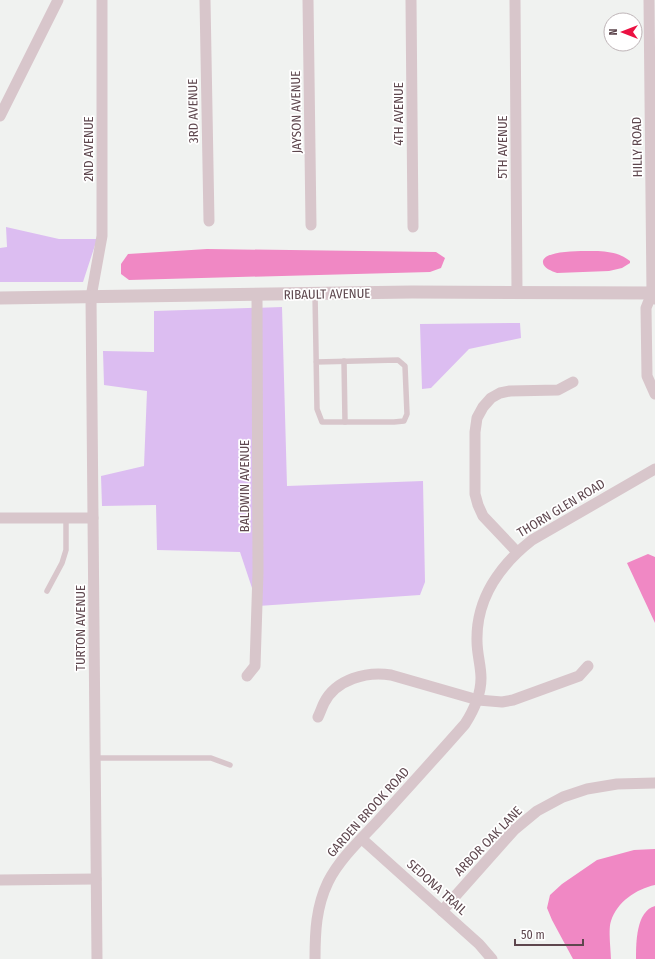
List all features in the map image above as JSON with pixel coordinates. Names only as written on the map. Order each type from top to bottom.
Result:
[{"type":"street","points":[[0,116],[58,0]]},
{"type":"street","name":"2ND AVENUE","points":[[91,297],[102,236],[102,0]]},
{"type":"street","name":"3RD AVENUE","points":[[205,0],[209,221]]},
{"type":"street","name":"JAYSON AVENUE","points":[[308,0],[311,225]]},
{"type":"street","name":"4TH AVENUE","points":[[411,0],[413,227]]},
{"type":"street","name":"5TH AVENUE","points":[[515,0],[517,293]]},
{"type":"street","name":"HILLY ROAD","points":[[651,4],[654,295],[646,308],[647,376],[655,393]]},
{"type":"street","name":"RIBAULT AVENUE","points":[[0,298],[412,292],[654,295]]},
{"type":"street","name":"BALDWIN AVENUE","points":[[247,676],[255,666],[258,580],[257,295]]},
{"type":"street","name":"TURTON AVENUE","points":[[91,297],[97,959]]},
{"type":"street","points":[[517,552],[483,516],[478,505],[475,494],[476,418],[491,398],[500,393],[510,391],[558,390],[572,382]]},
{"type":"street","name":"THORN GLEN ROAD","points":[[478,700],[481,678],[477,656],[478,622],[485,598],[495,578],[517,552],[532,540],[655,469]]},
{"type":"street","points":[[0,518],[93,518]]},
{"type":"street","points":[[318,717],[324,702],[336,689],[350,680],[365,674],[380,673],[391,675],[478,700],[502,702],[513,700],[579,676],[588,666]]},
{"type":"street","name":"GARDEN BROOK ROAD","points":[[315,959],[317,916],[328,881],[338,866],[362,838],[465,724],[478,700]]},
{"type":"street","name":"ARBOR OAK LANE","points":[[442,911],[514,830],[537,811],[563,797],[587,789],[617,784],[655,783]]},
{"type":"street","name":"SEDONA TRAIL","points":[[362,838],[479,944],[492,959]]},
{"type":"street","points":[[0,880],[96,880]]},
{"type":"lane","points":[[315,294],[316,362],[317,409],[322,422],[404,421],[407,414],[405,366],[398,360],[316,362]]},
{"type":"lane","points":[[344,362],[345,422]]},
{"type":"lane","points":[[47,591],[62,563],[66,550],[66,518]]},
{"type":"lane","points":[[94,758],[211,758],[230,765]]},
{"type":"shaded area","points":[[6,227],[59,239],[97,239],[83,282],[0,282],[0,248],[7,247]]},
{"type":"shaded area","points":[[207,249],[436,252],[445,258],[441,268],[430,272],[129,280],[121,274],[121,264],[128,254]]},
{"type":"shaded area","points":[[577,251],[611,252],[619,255],[626,258],[630,261],[630,263],[622,268],[609,271],[557,273],[548,269],[543,263],[546,257],[551,254]]},
{"type":"shaded area","points":[[282,307],[287,486],[423,481],[425,582],[420,595],[258,606],[240,552],[157,550],[156,505],[102,506],[101,476],[144,466],[147,391],[104,385],[103,351],[154,352],[154,311]]},
{"type":"shaded area","points":[[520,323],[521,338],[469,349],[431,388],[422,389],[420,324]]},
{"type":"shaded area","points":[[648,554],[655,557],[655,623],[627,563]]},
{"type":"shaded area","points":[[655,849],[655,885],[634,893],[628,897],[618,908],[611,921],[611,959],[573,959],[547,908],[550,895],[562,884],[597,860],[634,850]]},
{"type":"shaded area","points":[[655,906],[655,959],[636,959],[638,928],[644,914]]}]
